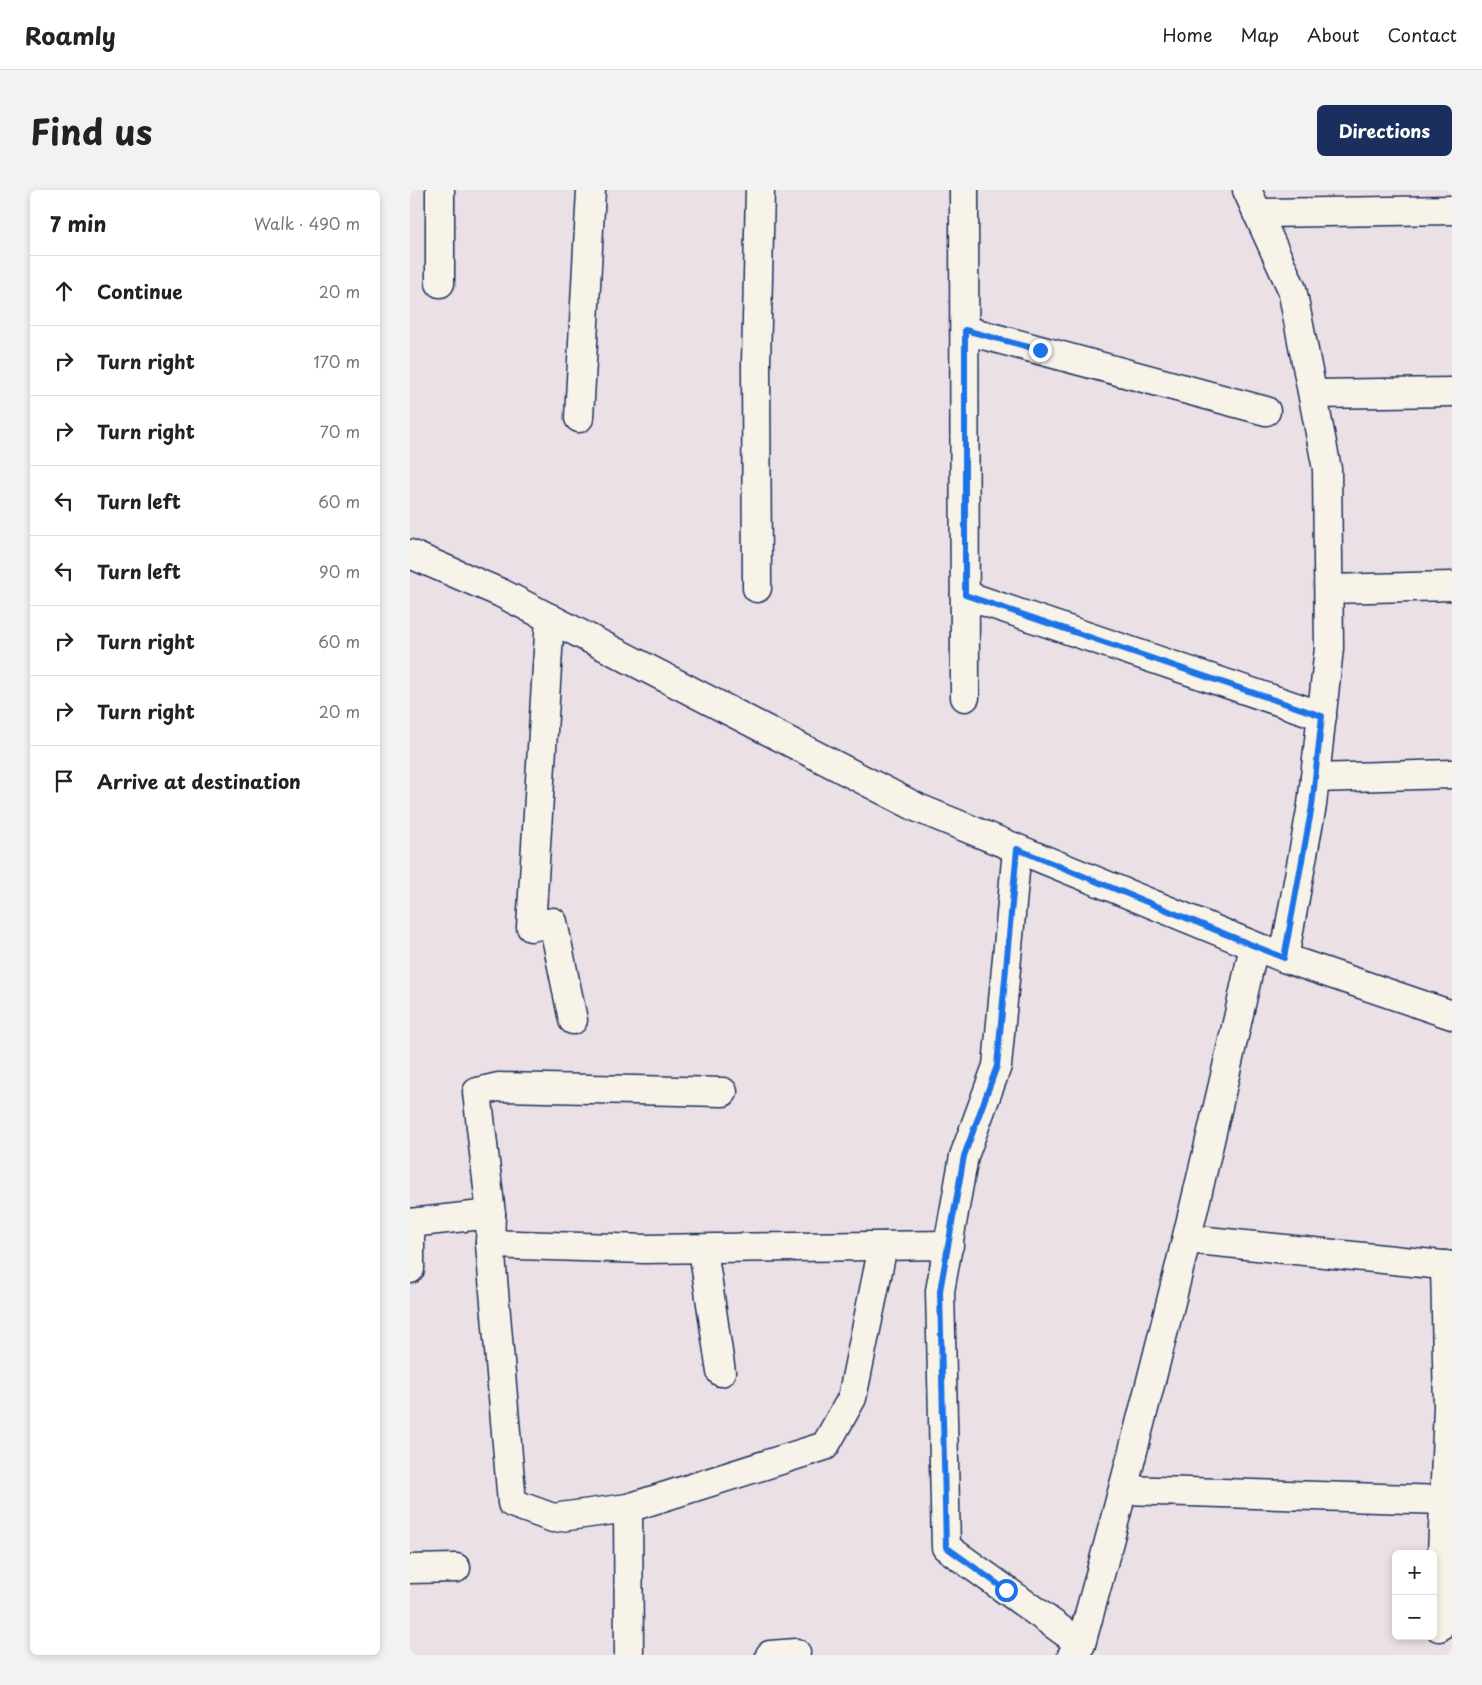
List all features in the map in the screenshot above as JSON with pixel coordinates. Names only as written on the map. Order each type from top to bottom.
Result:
[{"type":"street","points":[[440,190],[440,283]]},
{"type":"street","points":[[579,418],[591,190]]},
{"type":"street","points":[[757,588],[756,363],[760,190]]},
{"type":"street","points":[[964,190],[965,697]]},
{"type":"street","points":[[1284,958],[1315,778],[1329,648],[1327,469],[1292,289],[1252,202],[1452,210]]},
{"type":"street","points":[[965,330],[1266,411]]},
{"type":"street","points":[[1312,394],[1452,392]]},
{"type":"street","points":[[410,554],[501,593],[918,808],[1284,958],[1452,1015]]},
{"type":"street","points":[[1328,589],[1452,586]]},
{"type":"street","points":[[965,595],[1322,716]]},
{"type":"street","points":[[550,618],[530,927],[553,922],[573,1020]]},
{"type":"street","points":[[1315,778],[1452,774]]},
{"type":"street","points":[[1017,849],[997,1066],[964,1156],[940,1291],[946,1547],[1077,1650],[1124,1490],[1215,1126],[1254,946]]},
{"type":"street","points":[[723,1092],[498,1086],[477,1092],[491,1214],[490,1244],[512,1503],[553,1518],[628,1508],[825,1446],[852,1398],[883,1246]]},
{"type":"street","points":[[410,1269],[410,1223],[491,1214]]},
{"type":"street","points":[[1186,1239],[1448,1265],[1448,1407],[1439,1627]]},
{"type":"street","points":[[490,1244],[645,1250],[949,1245]]},
{"type":"street","points":[[703,1249],[721,1372]]},
{"type":"street","points":[[1124,1490],[1444,1500]]},
{"type":"street","points":[[628,1508],[629,1655]]},
{"type":"street","points":[[410,1569],[456,1568]]},
{"type":"route","points":[[1006,1590],[946,1547],[940,1291],[964,1156],[997,1066],[1017,849],[1284,958],[1312,806],[1322,716],[965,595],[965,330],[1040,350]]}]
